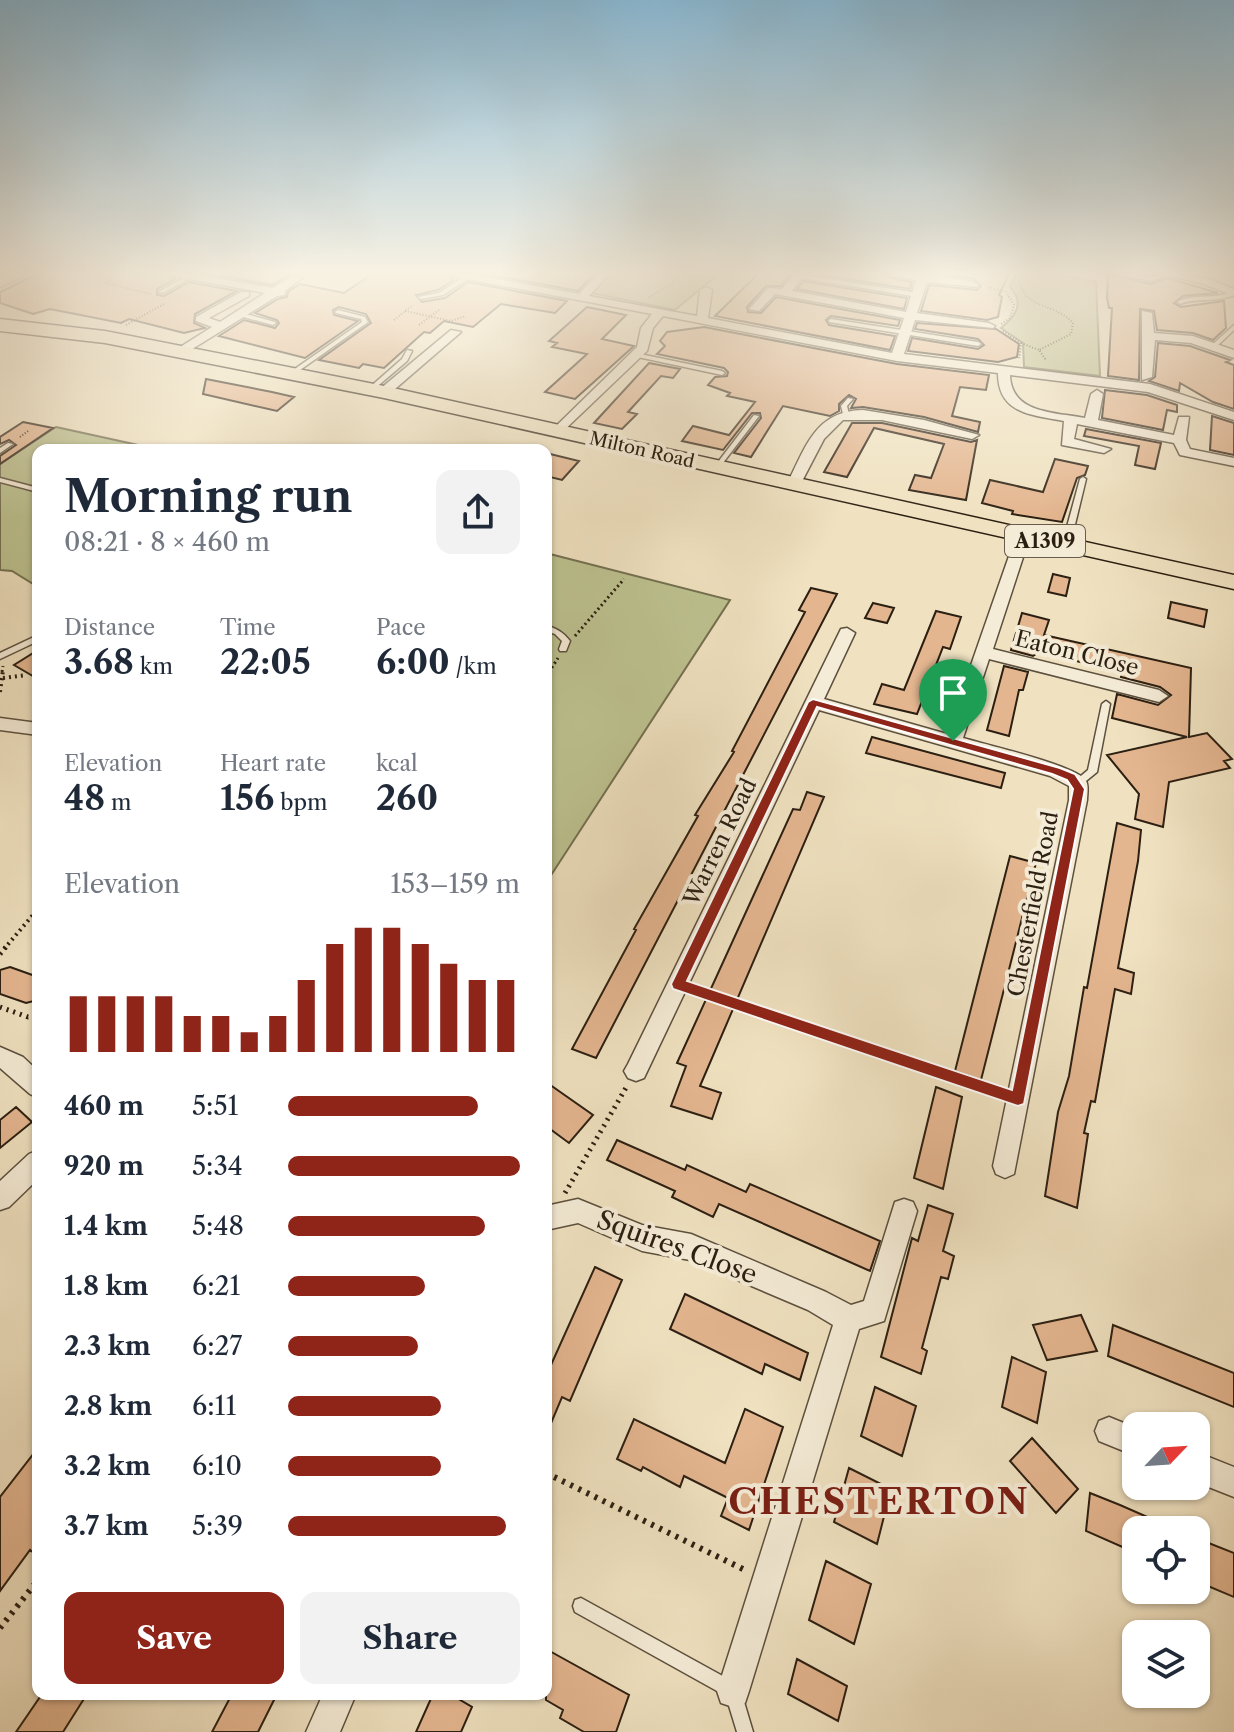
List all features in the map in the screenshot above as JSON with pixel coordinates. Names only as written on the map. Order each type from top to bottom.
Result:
[{"type":"main road","name":"Milton Road","points":[[195,355],[378,390],[1234,582]]},
{"type":"street","points":[[378,390],[425,355]]},
{"type":"street","points":[[558,432],[635,355]]},
{"type":"street","points":[[885,355],[1150,388],[1231,412]]},
{"type":"street","points":[[1146,377],[1148,355]]},
{"type":"street","points":[[1004,371],[1003,388],[1009,400],[1021,409],[1091,422],[1184,453],[1234,462]]},
{"type":"street","points":[[1091,422],[1097,394]]},
{"type":"street","points":[[794,484],[826,429],[835,419],[846,414],[897,419],[972,435]]},
{"type":"street","points":[[1071,419],[1067,442],[1104,449]]},
{"type":"street","points":[[1184,420],[1184,453]]},
{"type":"street","points":[[953,741],[1023,536]]},
{"type":"street","name":"Warren Road","points":[[636,1071],[847,633]]},
{"type":"street","name":"Eaton Close","points":[[983,652],[1159,696]]},
{"type":"street","points":[[813,702],[1056,771],[1078,783]]},
{"type":"street","points":[[0,724],[32,728]]},
{"type":"street","name":"Chesterfield Road","points":[[1005,1166],[1078,800],[1078,783]]},
{"type":"street","points":[[0,1057],[15,1064],[32,1081]]},
{"type":"street","points":[[0,1198],[32,1168]]},
{"type":"street","name":"Squires Close","points":[[553,1210],[578,1211],[642,1238],[691,1247],[817,1301],[849,1319]]},
{"type":"street","points":[[733,1691],[849,1319],[874,1311],[904,1211]]},
{"type":"street","points":[[1109,1431],[1122,1436]]},
{"type":"street","points":[[1210,1473],[1234,1482]]},
{"type":"street","points":[[323,1732],[337,1700]]},
{"type":"lane","points":[[291,374],[318,355]]},
{"type":"lane","points":[[378,390],[407,355]]},
{"type":"lane","points":[[635,355],[722,373]]},
{"type":"lane","points":[[846,414],[844,406],[850,399]]},
{"type":"lane","points":[[717,467],[756,416]]},
{"type":"lane","points":[[0,451],[10,444]]},
{"type":"lane","points":[[1066,545],[1083,479]]},
{"type":"lane","points":[[0,480],[32,488]]},
{"type":"lane","points":[[552,630],[558,632],[565,645]]},
{"type":"lane","points":[[0,656],[32,641]]},
{"type":"lane","points":[[1078,783],[1092,772],[1106,704]]},
{"type":"lane","points":[[581,1606],[733,1691],[745,1732]]},
{"type":"path","points":[[1043,355],[1051,364],[1053,376]]},
{"type":"path","points":[[552,667],[565,645],[579,633],[624,579]]},
{"type":"path","points":[[0,656],[3,662],[0,692]]},
{"type":"path","points":[[3,678],[26,675]]},
{"type":"path","points":[[0,954],[32,916]]},
{"type":"path","points":[[678,984],[1018,1099]]},
{"type":"path","points":[[0,1007],[32,1017]]},
{"type":"path","points":[[553,1210],[636,1071]]},
{"type":"path","points":[[552,1476],[766,1580]]},
{"type":"path","points":[[0,1628],[32,1588]]},
{"type":"green space","points":[[1023,355],[1099,355],[1100,376],[1024,367]]},
{"type":"green space","points":[[56,427],[134,444],[32,444],[32,583],[12,571],[0,570],[0,464]]},
{"type":"green space","points":[[552,555],[730,600],[552,874]]},
{"type":"building","points":[[326,355],[399,355],[384,368],[363,364],[359,368],[319,360]]},
{"type":"building","points":[[586,355],[624,355],[575,399],[545,392]]},
{"type":"building","points":[[661,355],[849,355],[989,375],[986,390],[960,387],[952,416],[980,422],[978,432],[924,417],[863,407],[851,408],[856,399],[849,395],[839,404],[839,411],[830,416],[783,406],[751,457],[734,453],[761,418],[760,413],[752,413],[723,450],[682,441],[693,426],[729,435],[755,402],[727,396],[730,393],[708,385],[715,377],[727,376],[724,368]]},
{"type":"building","points":[[939,355],[1017,355],[998,362]]},
{"type":"building","points":[[1109,355],[1139,355],[1139,380],[1108,376]]},
{"type":"building","points":[[1157,355],[1215,355],[1230,360],[1226,362],[1234,365],[1234,409],[1213,402],[1180,383],[1179,391],[1149,381],[1155,377]]},
{"type":"building","points":[[649,363],[680,369],[673,378],[661,376],[628,412],[637,414],[622,429],[594,423]]},
{"type":"building","points":[[206,379],[294,397],[277,411],[203,394]]},
{"type":"building","points":[[1105,390],[1147,395],[1177,405],[1177,412],[1167,410],[1163,430],[1102,418]]},
{"type":"building","points":[[1212,416],[1234,423],[1234,455],[1210,450]]},
{"type":"building","points":[[23,422],[53,428],[0,464],[0,456],[16,445],[9,440],[0,444],[0,437]]},
{"type":"building","points":[[852,423],[882,423],[971,442],[977,440],[966,500],[909,490],[915,475],[931,478],[944,444],[874,428],[847,477],[824,472]]},
{"type":"building","points":[[1086,429],[1161,443],[1155,469],[1135,465],[1139,446],[1084,436]]},
{"type":"building","points":[[552,454],[579,461],[562,480],[552,478]]},
{"type":"building","points":[[1055,459],[1088,466],[1085,475],[1077,478],[1062,522],[1012,514],[1013,511],[982,503],[990,480],[1043,492]]},
{"type":"building","points":[[1053,574],[1070,578],[1066,596],[1048,592]]},
{"type":"building","points":[[811,588],[837,594],[596,1058],[572,1049],[634,929],[698,816],[695,815],[734,752],[805,612],[799,610]]},
{"type":"building","points":[[1171,602],[1207,610],[1204,627],[1168,618]]},
{"type":"building","points":[[873,603],[894,608],[887,623],[865,618]]},
{"type":"building","points":[[936,611],[961,617],[950,649],[943,647],[917,714],[874,704],[882,684],[904,690]]},
{"type":"building","points":[[1022,613],[1049,620],[1044,635],[1191,668],[1189,737],[1207,733],[1232,759],[1224,761],[1230,768],[1169,782],[1163,827],[1135,819],[1139,794],[1107,755],[1187,737],[1112,718],[1117,694],[1158,705],[1171,695],[1160,687],[1121,677],[1122,672],[1039,652],[1033,656],[1011,650]]},
{"type":"building","points":[[32,654],[32,676],[14,665]]},
{"type":"building","points":[[1004,666],[1028,672],[1023,690],[1019,690],[1009,736],[987,730]]},
{"type":"building","points":[[872,737],[1005,773],[1001,788],[866,753]]},
{"type":"building","points":[[807,792],[824,797],[700,1086],[721,1093],[712,1119],[671,1106],[686,1066],[677,1063],[793,809],[800,810]]},
{"type":"building","points":[[1117,823],[1141,830],[1118,968],[1134,973],[1131,994],[1115,989],[1095,1102],[1091,1101],[1084,1133],[1088,1134],[1077,1208],[1045,1196],[1058,1112],[1069,1076],[1084,987],[1087,988]]},
{"type":"building","points":[[1010,856],[1036,863],[981,1080],[955,1071]]},
{"type":"building","points":[[10,967],[32,975],[32,1002],[26,1003],[0,994],[0,970]]},
{"type":"building","points":[[552,1086],[593,1115],[569,1143],[552,1130]]},
{"type":"building","points":[[936,1087],[962,1097],[943,1189],[914,1178]]},
{"type":"building","points":[[16,1107],[32,1122],[0,1148],[0,1120]]},
{"type":"building","points":[[617,1140],[685,1170],[687,1165],[746,1192],[750,1184],[880,1241],[870,1271],[719,1204],[713,1217],[672,1197],[675,1191],[607,1160]]},
{"type":"building","points":[[928,1205],[953,1214],[943,1251],[954,1256],[948,1279],[941,1277],[922,1348],[927,1351],[921,1374],[881,1357],[912,1238],[918,1241]]},
{"type":"building","points":[[595,1267],[622,1280],[570,1401],[562,1397],[552,1421],[552,1363]]},
{"type":"building","points":[[685,1294],[808,1353],[800,1380],[765,1364],[762,1374],[670,1329]]},
{"type":"building","points":[[1081,1315],[1097,1351],[1047,1360],[1033,1325]]},
{"type":"building","points":[[1113,1325],[1234,1373],[1234,1407],[1108,1356]]},
{"type":"building","points":[[1012,1357],[1046,1372],[1037,1423],[1002,1407]]},
{"type":"building","points":[[875,1387],[916,1406],[902,1456],[861,1436]]},
{"type":"building","points":[[745,1409],[783,1427],[749,1530],[721,1516],[728,1498],[684,1476],[680,1487],[643,1467],[641,1471],[617,1459],[634,1419],[725,1463]]},
{"type":"building","points":[[1032,1438],[1078,1489],[1056,1513],[1010,1461]]},
{"type":"building","points":[[32,1456],[32,1552],[30,1550],[0,1591],[0,1497]]},
{"type":"building","points":[[849,1468],[891,1489],[877,1544],[834,1522]]},
{"type":"building","points":[[1090,1493],[1145,1516],[1122,1516],[1122,1547],[1086,1531]]},
{"type":"building","points":[[1210,1544],[1234,1553],[1234,1597],[1210,1587]]},
{"type":"building","points":[[826,1561],[871,1584],[854,1644],[809,1620]]},
{"type":"building","points":[[552,1652],[629,1695],[616,1732],[584,1732],[560,1718],[563,1710],[546,1700],[552,1700]]},
{"type":"building","points":[[797,1659],[847,1686],[838,1721],[788,1694]]},
{"type":"building","points":[[38,1700],[83,1700],[63,1732],[16,1732]]},
{"type":"building","points":[[229,1700],[274,1700],[258,1732],[212,1732]]},
{"type":"building","points":[[430,1700],[460,1700],[472,1707],[461,1732],[416,1732]]},
{"type":"district","name":"CHESTERTON","points":[[879,1501]]},
{"type":"route","points":[[813,702],[953,741],[1056,771],[1078,783],[1078,800],[1018,1099],[678,984],[813,702]]}]
